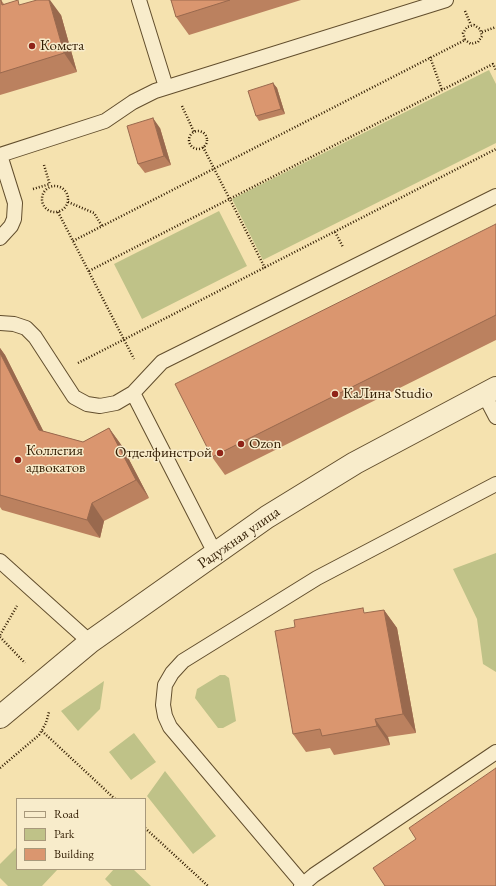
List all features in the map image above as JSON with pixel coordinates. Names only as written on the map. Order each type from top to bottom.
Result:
[{"type":"street","name":"Радужная улица","points":[[2,710],[90,642],[216,555],[267,517],[355,463],[490,391]]},
{"type":"lane","points":[[139,0],[169,87]]},
{"type":"lane","points":[[0,238],[11,226],[14,219],[15,203],[0,155],[105,121],[138,99],[169,87],[446,0]]},
{"type":"lane","points":[[0,323],[14,324],[26,328],[35,338],[74,397],[87,404],[100,406],[116,403],[133,393],[162,362],[496,196]]},
{"type":"lane","points":[[490,391],[496,417]]},
{"type":"lane","points":[[133,393],[216,555]]},
{"type":"lane","points":[[496,484],[317,578],[183,661],[172,673],[165,685],[163,705],[170,727],[302,885],[314,875],[496,752]]},
{"type":"lane","points":[[0,561],[90,642]]},
{"type":"path","points":[[470,25],[478,26],[482,32],[480,39],[471,44],[465,40],[464,29],[470,25]]},
{"type":"path","points":[[482,32],[496,27]]},
{"type":"path","points":[[73,241],[465,40]]},
{"type":"path","points":[[430,57],[442,90]]},
{"type":"path","points":[[89,271],[495,64],[496,70]]},
{"type":"path","points":[[169,87],[194,132]]},
{"type":"path","points":[[194,132],[201,132],[206,135],[207,142],[203,147],[197,149],[191,146],[190,137],[194,132]]},
{"type":"path","points":[[203,147],[265,268]]},
{"type":"path","points":[[58,373],[496,149]]},
{"type":"path","points":[[54,186],[62,188],[67,194],[68,202],[65,208],[58,212],[50,212],[44,207],[42,199],[44,192],[54,186]]},
{"type":"path","points":[[68,202],[94,213],[102,226]]},
{"type":"path","points":[[58,212],[145,380]]},
{"type":"path","points":[[0,635],[29,587]]},
{"type":"path","points":[[42,731],[113,798]]},
{"type":"path","points":[[146,829],[208,886]]},
{"type":"green space","points":[[489,70],[496,84],[496,143],[263,260],[232,199]]},
{"type":"green space","points":[[219,211],[247,266],[142,319],[114,264]]},
{"type":"green space","points":[[496,553],[496,672],[483,664],[477,619],[453,569]]},
{"type":"green space","points":[[220,675],[225,675],[229,678],[236,721],[223,728],[218,728],[195,698],[197,689]]},
{"type":"green space","points":[[104,681],[100,709],[78,731],[61,711]]},
{"type":"green space","points":[[134,733],[156,762],[131,780],[109,752]]},
{"type":"green space","points":[[165,771],[216,836],[193,854],[147,796]]},
{"type":"green space","points":[[16,848],[16,870],[57,870],[42,886],[8,886],[0,878],[0,864]]},
{"type":"green space","points":[[113,870],[134,870],[151,886],[112,886],[105,879]]},
{"type":"building","points":[[0,0],[2,5],[18,0],[19,5],[37,0],[49,0],[64,53],[0,73]]},
{"type":"building","points":[[171,0],[230,0],[176,17]]},
{"type":"building","points":[[273,83],[281,109],[256,116],[248,91]]},
{"type":"building","points":[[153,118],[164,156],[138,164],[127,126]]},
{"type":"building","points":[[496,224],[496,315],[212,457],[175,384]]},
{"type":"building","points":[[0,353],[39,430],[83,442],[109,428],[136,480],[92,503],[87,520],[0,495]]},
{"type":"building","points":[[363,608],[364,613],[384,610],[403,714],[375,719],[377,726],[322,736],[320,729],[293,734],[275,631],[295,627],[294,620]]},
{"type":"building","points":[[496,768],[496,886],[385,886],[373,868],[416,839],[409,828]]},
{"type":"place","name":"Комета","points":[[32,46]]},
{"type":"place","name":"КаЛина Studio","points":[[335,394]]},
{"type":"place","name":"Ozon","points":[[241,444]]},
{"type":"place","name":"Отделфинстрой","points":[[220,453]]},
{"type":"place","name":"Коллегия адвокатов","points":[[18,460]]}]
